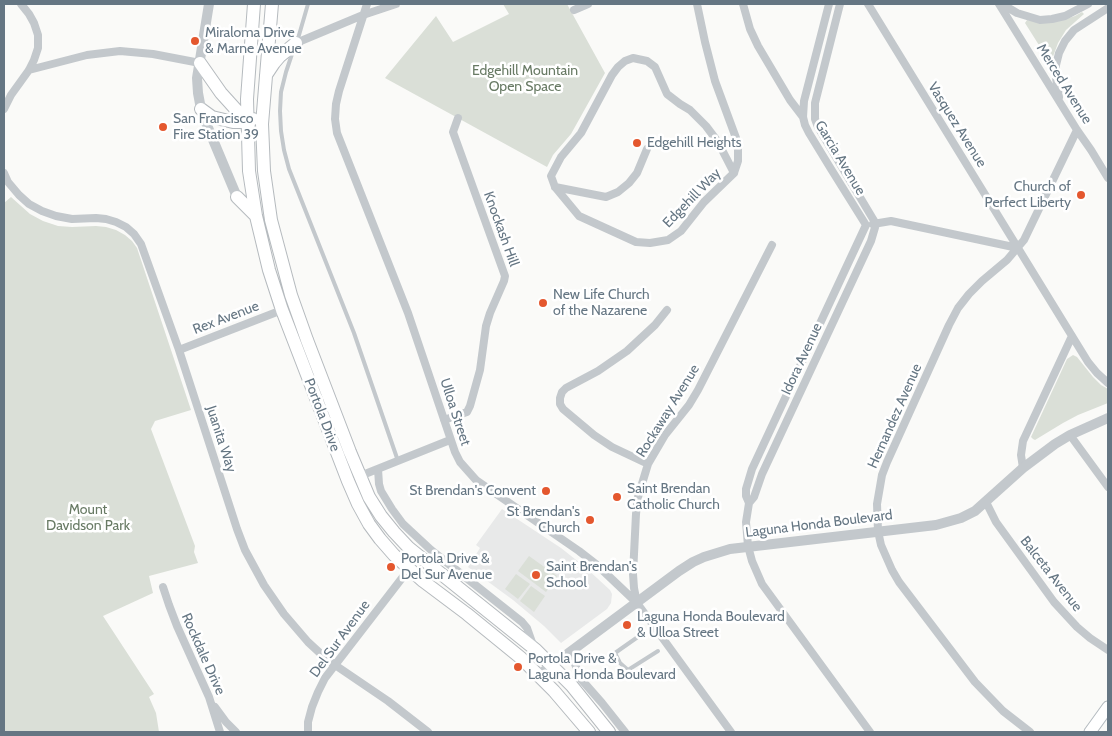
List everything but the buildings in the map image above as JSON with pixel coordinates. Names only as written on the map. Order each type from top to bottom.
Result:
[{"type":"main road","name":"Portola Drive","points":[[254,4],[247,121],[249,170],[256,216],[269,270],[282,310],[358,504],[380,540],[409,569],[505,644],[554,690],[589,732]]},
{"type":"main road","name":"Portola Drive","points":[[272,4],[262,124],[262,145],[271,220],[292,295],[310,348],[370,498],[381,516],[409,548],[536,650],[580,696],[609,732]]},
{"type":"main road","points":[[270,29],[270,34],[277,42],[288,45],[296,42]]},
{"type":"main road","points":[[266,75],[280,56],[296,42]]},
{"type":"main road","points":[[200,63],[221,93],[247,121],[262,145]]},
{"type":"main road","points":[[201,110],[212,117],[242,122],[252,119],[259,114],[263,104]]},
{"type":"main road","points":[[237,197],[256,216]]},
{"type":"main road","points":[[1090,732],[1108,707]]},
{"type":"main road","points":[[1100,732],[1108,715]]},
{"type":"street","points":[[4,108],[29,70],[38,48],[38,35],[34,23],[22,4]]},
{"type":"street","points":[[210,4],[196,78],[201,110],[237,197]]},
{"type":"street","name":"Ulloa Street","points":[[367,4],[339,91],[335,119],[337,133],[408,313],[450,440],[460,462],[476,480],[597,565],[637,602],[731,732]]},
{"type":"street","points":[[296,42],[396,4]]},
{"type":"street","points":[[574,10],[588,4]]},
{"type":"street","name":"Edgehill Way","points":[[697,4],[715,81],[736,138],[738,161],[734,173],[704,202],[681,231],[668,240],[650,243],[636,242],[580,216],[555,187],[551,176],[561,157],[581,133],[618,66],[633,58],[648,61],[654,67],[667,94],[690,110],[706,126],[718,142],[734,173]]},
{"type":"street","points":[[743,4],[750,29],[758,46],[790,100],[803,116]]},
{"type":"street","name":"Garcia Avenue","points":[[828,4],[804,101],[803,116],[809,133],[866,225]]},
{"type":"street","name":"Garcia Avenue","points":[[840,4],[815,104],[815,119],[876,224]]},
{"type":"street","name":"Vasquez Avenue","points":[[868,4],[1088,362],[1108,383]]},
{"type":"street","points":[[1001,4],[1017,13],[1040,20],[1065,16],[1088,4]]},
{"type":"street","name":"Merced Avenue","points":[[1001,4],[1108,178]]},
{"type":"street","points":[[1061,104],[1056,78],[1056,65],[1059,53],[1065,41],[1074,30],[1108,8]]},
{"type":"street","points":[[29,70],[87,55],[120,51],[153,54],[200,63]]},
{"type":"street","name":"Knockash Hill","points":[[444,420],[467,412],[470,406],[480,370],[486,326],[505,276],[453,132],[458,118]]},
{"type":"street","name":"Hernandez Avenue","points":[[1030,732],[993,702],[963,668],[892,570],[881,545],[878,531],[877,504],[882,475],[958,308],[982,280],[1007,260],[1018,248],[1030,229],[1077,130]]},
{"type":"street","points":[[555,187],[606,197],[618,192],[629,183],[637,173],[647,150]]},
{"type":"street","name":"Juanita Way","points":[[4,173],[18,195],[42,211],[72,219],[106,219],[126,227],[134,234],[141,244],[179,350],[231,513],[251,563],[284,614],[308,642],[335,665],[388,701],[428,732]]},
{"type":"street","points":[[866,225],[891,222],[1018,248]]},
{"type":"street","name":"Idora Avenue","points":[[748,503],[754,497],[762,474],[872,241],[876,224]]},
{"type":"street","name":"Idora Avenue","points":[[866,225],[752,469],[746,489],[748,503],[746,522],[748,546],[754,568],[762,584],[870,732]]},
{"type":"street","name":"Rockaway Avenue","points":[[637,602],[633,574],[636,514],[638,497],[648,464],[665,435],[689,405],[698,390],[772,245]]},
{"type":"street","name":"Rex Avenue","points":[[179,350],[282,310]]},
{"type":"street","points":[[648,464],[612,447],[594,435],[563,409],[560,404],[560,398],[566,388],[598,371],[627,351],[655,325],[667,310]]},
{"type":"street","points":[[1023,468],[1021,455],[1023,440],[1072,336]]},
{"type":"street","name":"Laguna Honda Boulevard","points":[[539,675],[693,562],[717,552],[748,546],[948,522],[960,518],[975,511],[1037,456],[1070,435],[1108,418]]},
{"type":"street","points":[[1070,435],[1108,487]]},
{"type":"street","points":[[360,476],[450,440]]},
{"type":"street","name":"Portola Drive","points":[[378,469],[378,484],[381,491],[403,524],[431,550],[522,622],[527,628],[536,650]]},
{"type":"street","name":"Balceta Avenue","points":[[986,502],[996,522],[1054,602],[1077,627],[1108,650]]},
{"type":"street","name":"Del Sur Avenue","points":[[308,732],[308,722],[314,700],[325,678],[409,569]]},
{"type":"street","name":"Rockdale Drive","points":[[163,586],[168,605],[209,697],[220,732]]},
{"type":"street","points":[[570,653],[580,678],[625,732]]},
{"type":"street","points":[[209,697],[226,722],[236,732]]},
{"type":"lane","points":[[308,4],[281,92],[281,131],[284,150],[289,169],[354,333],[398,461]]},
{"type":"lane","points":[[642,634],[615,653],[620,663],[628,670],[658,651]]},
{"type":"shaded area","name":"Saint Brendan's School","points":[[502,509],[561,548],[585,567],[612,594],[611,603],[607,609],[561,643],[513,600],[468,567],[480,548],[476,545]]},
{"type":"green space","name":"Edgehill Mountain Open Space","points":[[503,4],[567,4],[605,73],[571,134],[553,155],[547,167],[385,78],[436,16],[453,42],[509,14]]},
{"type":"green space","points":[[1082,12],[1084,14],[1066,30],[1058,43],[1051,62],[1049,61],[1025,23],[1027,20],[1056,22]]},
{"type":"green space","name":"Mount Davidson Park","points":[[11,197],[30,214],[43,221],[58,226],[106,227],[116,230],[132,241],[137,248],[191,410],[155,421],[151,429],[195,546],[194,552],[198,563],[149,576],[153,593],[103,616],[154,694],[149,697],[156,713],[159,732],[4,732],[4,203]]},
{"type":"green space","points":[[1073,355],[1077,357],[1101,385],[1108,389],[1108,403],[1078,415],[1035,440],[1031,437],[1067,359]]},
{"type":"green space","points":[[529,556],[557,576],[546,592],[518,571]]},
{"type":"green space","points":[[516,574],[530,584],[518,599],[505,589]]},
{"type":"green space","points":[[531,586],[545,596],[534,612],[520,601]]},
{"type":"place","name":"Miraloma Drive & Marne Avenue","points":[[195,41]]},
{"type":"place","name":"San Francisco Fire Station 39","points":[[163,127]]},
{"type":"place","name":"Edgehill Heights","points":[[637,143]]},
{"type":"place","name":"Church of Perfect Liberty","points":[[1081,195]]},
{"type":"place","name":"New Life Church of the Nazarene","points":[[543,303]]},
{"type":"place","name":"St Brendan's Convent","points":[[546,491]]},
{"type":"place","name":"Saint Brendan Catholic Church","points":[[617,497]]},
{"type":"place","name":"St Brendan's Church","points":[[590,520]]},
{"type":"place","name":"Portola Drive & Del Sur Avenue","points":[[391,567]]},
{"type":"place","name":"Saint Brendan's School","points":[[536,575]]},
{"type":"place","name":"Laguna Honda Boulevard & Ulloa Street","points":[[627,625]]},
{"type":"place","name":"Portola Drive & Laguna Honda Boulevard","points":[[518,667]]}]
